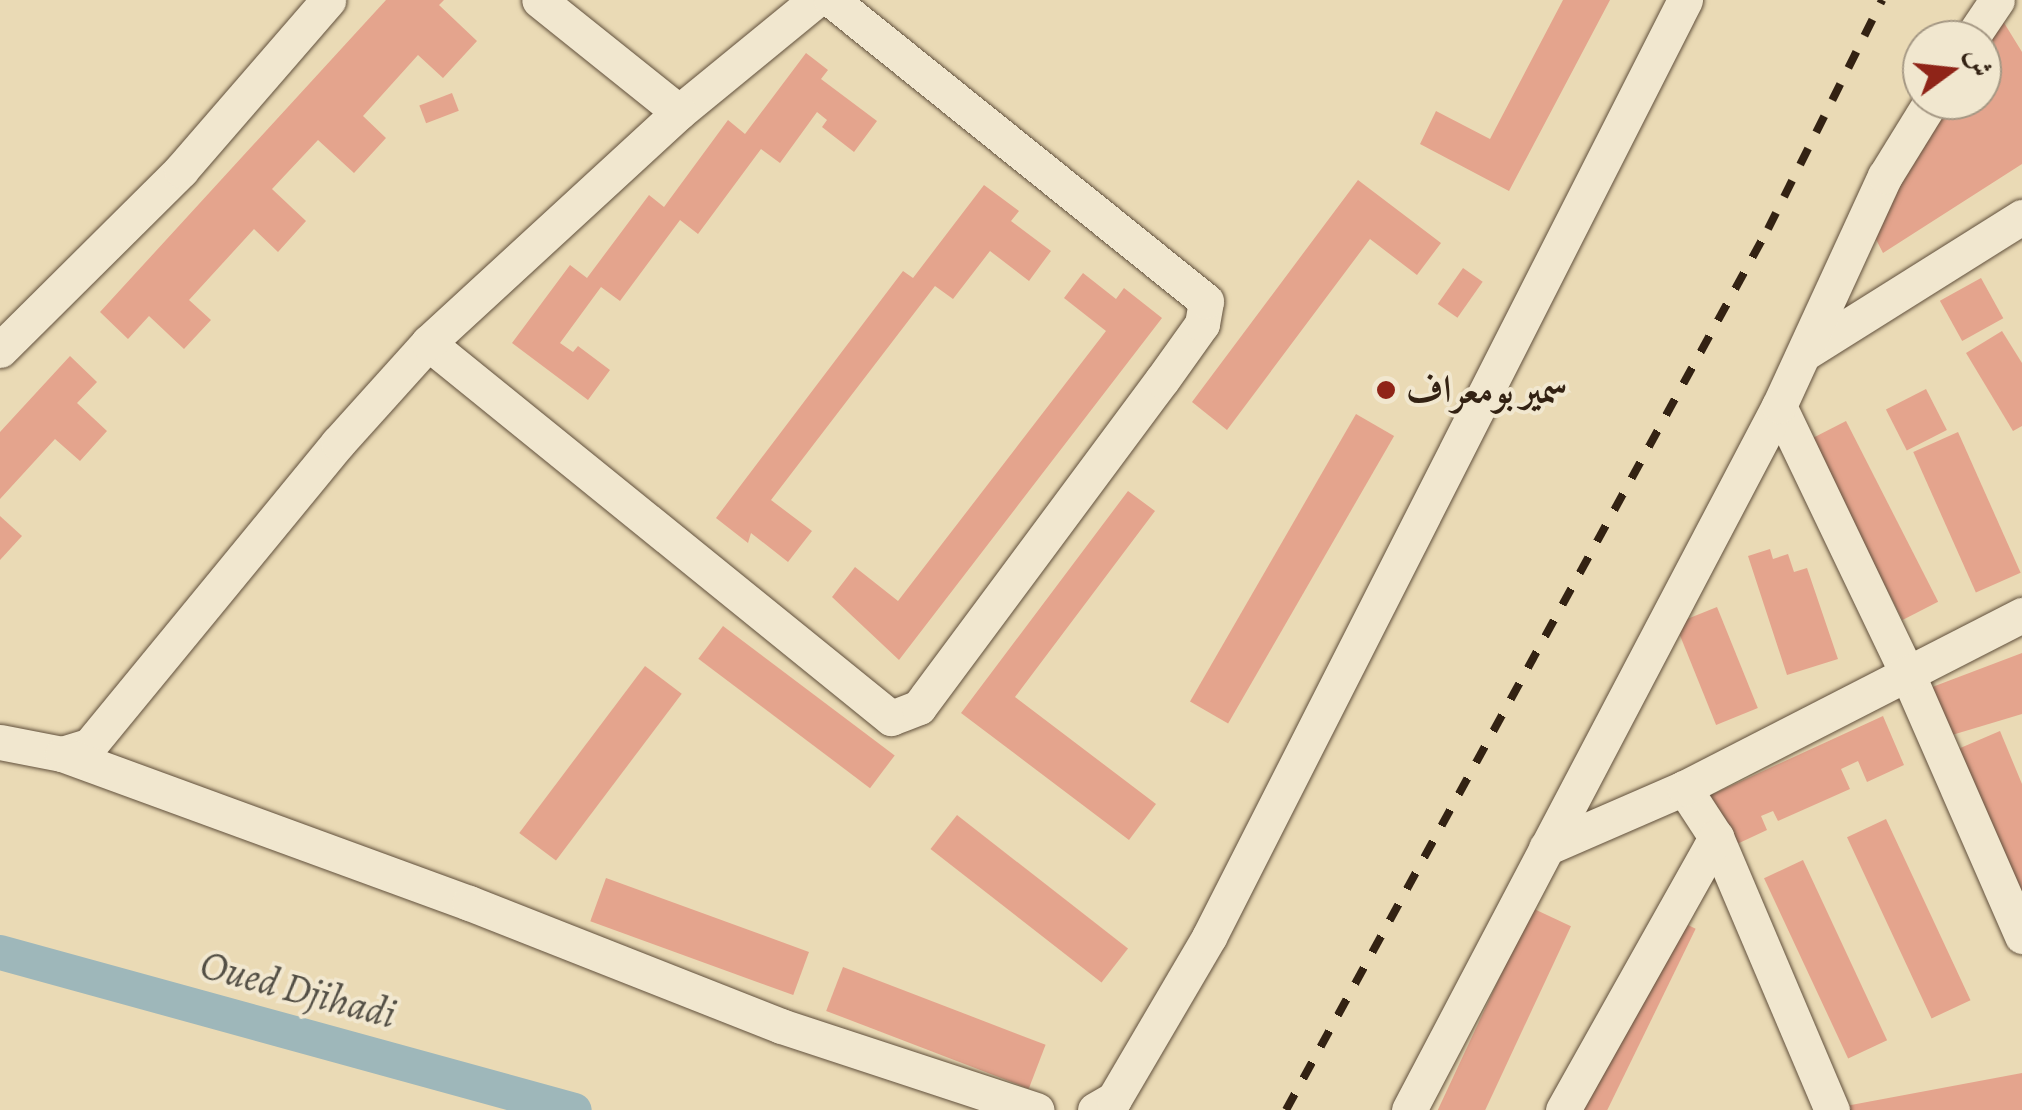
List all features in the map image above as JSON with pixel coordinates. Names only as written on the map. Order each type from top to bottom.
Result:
[{"type":"street","points":[[0,350],[181,170],[328,0]]},
{"type":"street","points":[[539,0],[679,112]]},
{"type":"street","points":[[62,754],[89,746],[117,719],[338,443],[428,343],[679,112],[816,0]]},
{"type":"street","points":[[428,343],[891,718],[919,708],[1202,324],[1206,301],[831,0]]},
{"type":"street","points":[[1095,1110],[1114,1099],[1209,937],[1685,0]]},
{"type":"street","points":[[1409,1110],[1778,406],[1885,176],[1920,120]]},
{"type":"street","points":[[1804,353],[2022,217]]},
{"type":"street","points":[[1778,406],[1908,676],[2022,936]]},
{"type":"street","points":[[1546,848],[1684,788],[2022,615]]},
{"type":"street","points":[[0,742],[62,754],[469,902],[780,1026],[1037,1110]]},
{"type":"street","points":[[1684,788],[1716,837],[1832,1110]]},
{"type":"street","points":[[1564,1110],[1716,837]]},
{"type":"building","points":[[386,0],[444,0],[439,5],[477,41],[443,78],[418,55],[363,116],[386,138],[354,173],[318,140],[272,189],[306,221],[278,252],[254,229],[189,300],[211,320],[184,349],[149,316],[128,339],[100,312]]},
{"type":"building","points":[[1563,0],[1610,0],[1509,191],[1420,144],[1436,111],[1490,139]]},
{"type":"building","points":[[1990,0],[2022,52],[2022,164],[1883,253],[1859,206],[1910,120],[2002,120],[2002,20],[1988,20]]},
{"type":"building","points":[[806,53],[828,70],[821,79],[877,121],[854,152],[822,127],[827,120],[817,112],[780,163],[761,149],[698,234],[680,220],[620,301],[601,287],[560,343],[573,352],[578,346],[610,370],[588,400],[512,343],[570,265],[587,278],[649,195],[664,207],[728,120],[745,134]]},
{"type":"building","points":[[452,93],[459,111],[426,123],[419,106]]},
{"type":"building","points":[[1358,180],[1441,243],[1417,275],[1370,239],[1227,430],[1192,402]]},
{"type":"building","points":[[984,185],[1019,211],[1011,221],[1051,251],[1029,281],[990,251],[953,299],[935,286],[771,500],[812,531],[788,562],[751,533],[748,543],[716,518],[903,271],[913,278]]},
{"type":"building","points":[[1463,268],[1483,282],[1457,318],[1438,304]]},
{"type":"building","points":[[1083,273],[1116,299],[1124,288],[1162,318],[899,660],[832,597],[855,567],[898,601],[1106,331],[1064,298]]},
{"type":"building","points":[[1981,278],[2003,318],[1962,341],[1940,301]]},
{"type":"building","points":[[2002,331],[2022,363],[2022,426],[2013,431],[1966,353]]},
{"type":"building","points":[[70,356],[97,382],[77,403],[107,431],[80,461],[55,439],[0,499],[0,432]]},
{"type":"building","points":[[1926,389],[1947,430],[1907,450],[1886,409]]},
{"type":"building","points":[[1356,414],[1394,436],[1228,724],[1190,702]]},
{"type":"building","points":[[1846,421],[1938,602],[1903,620],[1810,439]]},
{"type":"building","points":[[1958,432],[2021,573],[1976,593],[1913,452]]},
{"type":"building","points":[[1128,491],[1155,511],[1015,697],[1156,804],[1129,840],[961,713]]},
{"type":"building","points":[[0,516],[22,536],[0,560]]},
{"type":"building","points":[[1770,549],[1773,559],[1788,554],[1794,572],[1807,568],[1838,659],[1787,675],[1748,556]]},
{"type":"building","points":[[1717,607],[1758,708],[1716,725],[1675,624]]},
{"type":"building","points":[[723,626],[895,755],[870,788],[698,659]]},
{"type":"building","points":[[2022,653],[2022,714],[1942,738],[1927,689]]},
{"type":"building","points":[[645,666],[682,694],[556,861],[519,833]]},
{"type":"building","points":[[1883,716],[1904,765],[1867,782],[1858,761],[1841,769],[1850,789],[1778,821],[1773,811],[1761,816],[1767,830],[1722,851],[1698,801]]},
{"type":"building","points":[[2000,731],[2022,784],[2022,903],[1958,749]]},
{"type":"building","points":[[957,815],[1128,949],[1102,982],[931,849]]},
{"type":"building","points":[[1886,819],[1971,1000],[1932,1018],[1847,837]]},
{"type":"building","points":[[1803,860],[1887,1040],[1848,1059],[1764,878]]},
{"type":"building","points":[[606,878],[809,952],[793,995],[590,921]]},
{"type":"building","points":[[1532,908],[1571,926],[1485,1110],[1438,1110]]},
{"type":"building","points":[[1657,910],[1696,929],[1607,1110],[1560,1110]]},
{"type":"building","points":[[843,967],[1046,1045],[1029,1089],[826,1011]]},
{"type":"building","points":[[2022,1073],[2022,1110],[1835,1110],[1835,1108]]},
{"type":"waterway","name":"Oued Djihadi","points":[[0,952],[574,1110]]},
{"type":"railway","points":[[1286,1110],[1768,229],[1882,0]]},
{"type":"place","name":"سمير بومعراف","points":[[1386,390]]}]
